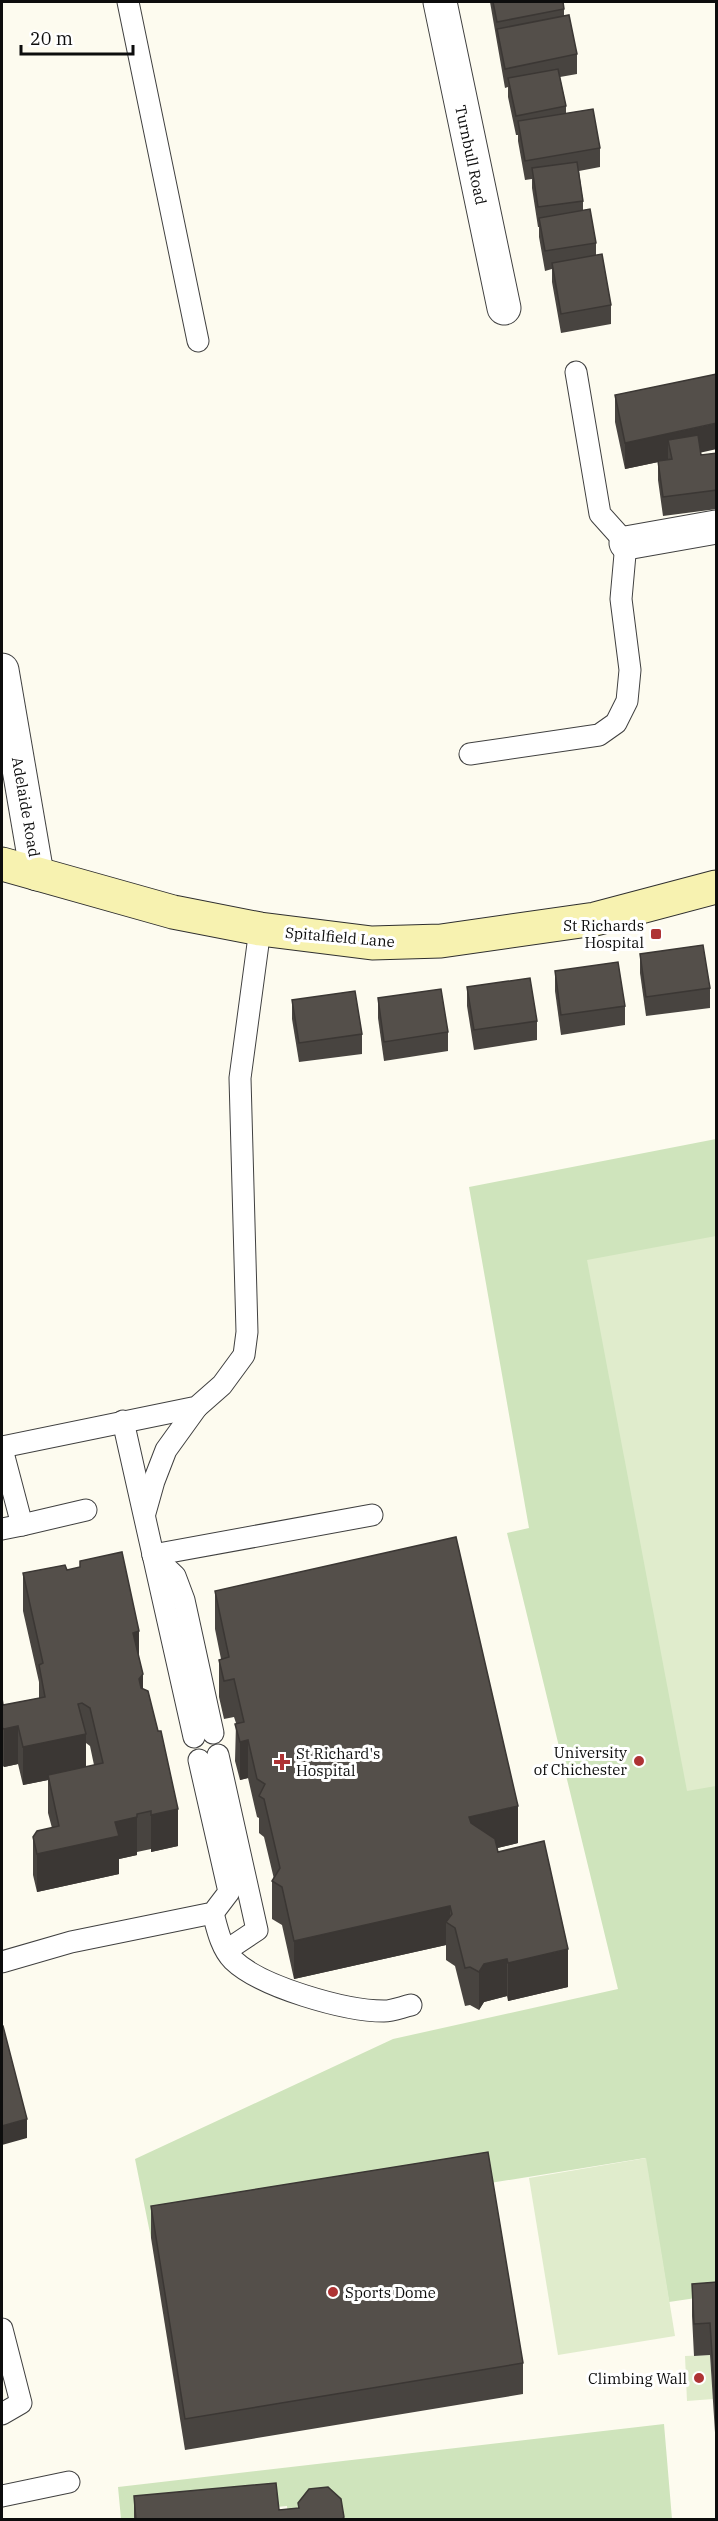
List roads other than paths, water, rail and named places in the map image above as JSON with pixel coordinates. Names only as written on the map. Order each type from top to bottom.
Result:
[{"type":"main road","name":"Spitalfield Lane","points":[[2,864],[173,912],[260,929],[372,943],[441,941],[595,919],[717,887]]},
{"type":"street","name":"Turnbull Road","points":[[440,2],[504,308]]},
{"type":"street","points":[[626,543],[717,528]]},
{"type":"street","name":"Adelaide Road","points":[[2,670],[37,874]]},
{"type":"lane","points":[[128,2],[198,341]]},
{"type":"lane","points":[[470,753],[600,735],[616,723],[627,701],[630,669],[621,599],[626,543],[600,514],[576,372]]},
{"type":"lane","points":[[144,1516],[154,1480],[166,1450],[197,1407],[222,1385],[244,1355],[247,1332],[240,1078],[260,929]]},
{"type":"lane","points":[[86,1510],[12,1527],[2,1448],[197,1407]]},
{"type":"lane","points":[[123,1421],[153,1555],[175,1576],[184,1600],[204,1735]]},
{"type":"lane","points":[[153,1555],[372,1515]]},
{"type":"lane","points":[[2,1962],[71,1942],[213,1913],[229,1892],[209,1757],[256,1930],[227,1950]]},
{"type":"lane","points":[[213,1913],[220,1938],[231,1958],[253,1975],[284,1989],[363,2009],[386,2011],[411,2005]]},
{"type":"lane","points":[[2,2329],[21,2403],[2,2414]]},
{"type":"lane","points":[[2,2496],[69,2482]]},
{"type":"place","name":"St Richards Hospital","points":[[656,934]]},
{"type":"place","name":"University of Chichester","points":[[639,1761]]},
{"type":"place","name":"St Richard's Hospital","points":[[282,1762]]},
{"type":"place","name":"Sports Dome","points":[[333,2292]]},
{"type":"place","name":"Climbing Wall","points":[[699,2378]]}]
